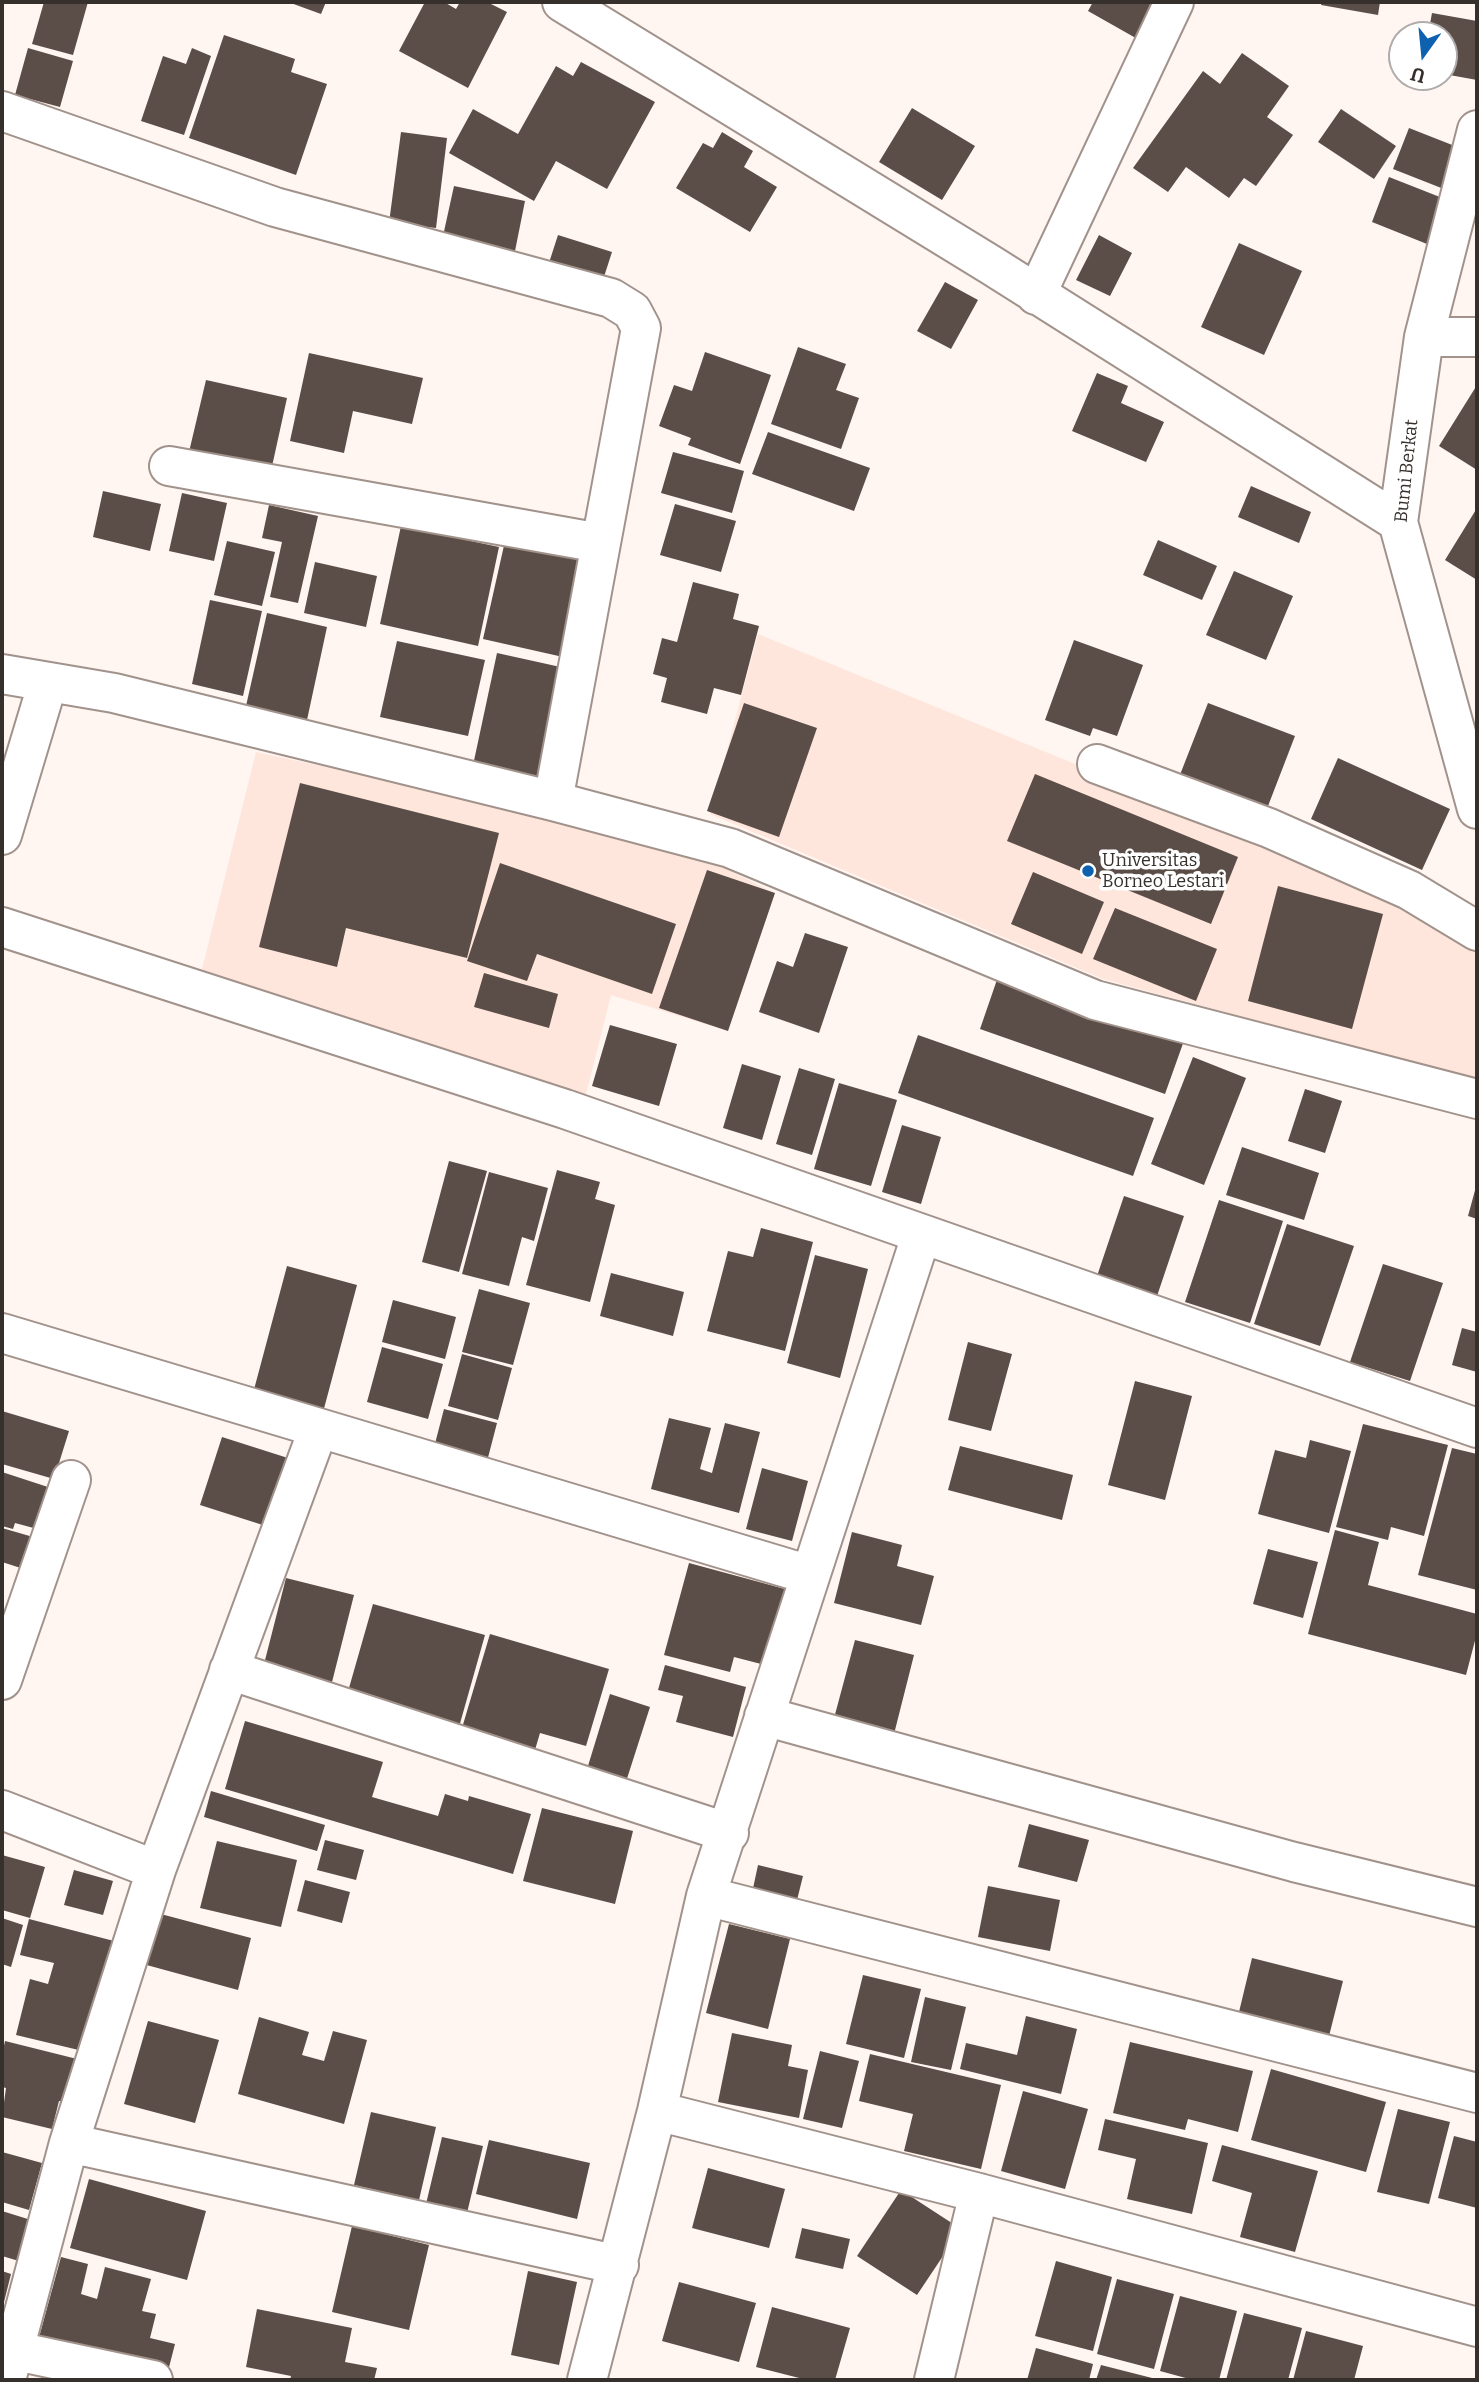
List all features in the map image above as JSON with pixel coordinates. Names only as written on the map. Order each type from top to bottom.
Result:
[{"type":"street","points":[[562,2],[1398,522]]},
{"type":"street","points":[[1036,295],[1174,2]]},
{"type":"street","points":[[2,111],[275,207],[587,291],[611,298],[632,311],[641,328],[553,801]]},
{"type":"street","name":"Bumi Berkat","points":[[1477,130],[1423,337],[1398,522],[1468,747],[1477,809]]},
{"type":"street","points":[[1423,337],[1477,337]]},
{"type":"street","points":[[169,466],[600,543]]},
{"type":"street","points":[[2,674],[114,693],[553,801],[730,848],[1095,1000],[1477,1099]]},
{"type":"street","points":[[2,835],[48,682]]},
{"type":"street","points":[[1097,764],[1282,834],[1409,890],[1477,931]]},
{"type":"street","points":[[2,927],[565,1109],[921,1236],[1477,1427]]},
{"type":"street","points":[[587,2380],[657,2111],[706,1896],[729,1833],[764,1716],[921,1236]]},
{"type":"street","points":[[2,1333],[318,1430],[810,1575]]},
{"type":"street","points":[[153,2380],[6,2359],[69,2143],[156,1870],[318,1430]]},
{"type":"street","points":[[2,1679],[71,1480]]},
{"type":"street","points":[[229,1671],[729,1833]]},
{"type":"street","points":[[764,1716],[1294,1862],[1477,1906]]},
{"type":"street","points":[[2,1810],[156,1870]]},
{"type":"street","points":[[706,1896],[1477,2093]]},
{"type":"street","points":[[657,2111],[979,2193],[1477,2327]]},
{"type":"street","points":[[69,2143],[618,2266]]},
{"type":"street","points":[[934,2380],[979,2193]]},
{"type":"shaded area","name":"Universitas Borneo Lestari","points":[[758,634],[1258,839],[1404,902],[1477,947],[1477,1081],[1103,979],[710,814]]},
{"type":"shaded area","points":[[256,752],[532,812],[704,858],[775,893],[728,1031],[611,995],[585,1098],[200,977]]},
{"type":"building","points":[[44,2],[88,2],[73,55],[32,44]]},
{"type":"building","points":[[288,2],[326,2],[321,14]]},
{"type":"building","points":[[425,2],[444,2],[456,9],[460,2],[487,2],[507,12],[468,88],[399,51]]},
{"type":"building","points":[[1093,2],[1163,2],[1141,41],[1088,11]]},
{"type":"building","points":[[1322,2],[1380,2],[1378,15],[1321,5]]},
{"type":"building","points":[[1432,13],[1477,21],[1477,80],[1458,77],[1458,21],[1431,21]]},
{"type":"building","points":[[224,35],[295,59],[291,72],[327,84],[296,175],[189,138]]},
{"type":"building","points":[[28,48],[73,61],[60,107],[15,95]]},
{"type":"building","points":[[192,48],[211,56],[184,135],[141,121],[163,56],[186,64]]},
{"type":"building","points":[[1242,53],[1289,86],[1267,117],[1293,135],[1256,186],[1244,178],[1229,198],[1186,167],[1168,192],[1133,168],[1203,71],[1220,84]]},
{"type":"building","points":[[581,62],[655,102],[607,189],[556,161],[534,201],[449,153],[473,109],[518,134],[556,66],[573,76]]},
{"type":"building","points":[[912,108],[975,146],[942,200],[879,162]]},
{"type":"building","points":[[1341,109],[1396,146],[1374,179],[1318,142]]},
{"type":"building","points":[[1409,128],[1470,152],[1454,193],[1393,169]]},
{"type":"building","points":[[401,132],[447,138],[436,228],[389,223]]},
{"type":"building","points":[[722,132],[753,151],[744,167],[777,187],[750,232],[676,188],[703,143],[713,148]]},
{"type":"building","points":[[1389,177],[1450,201],[1432,246],[1372,222]]},
{"type":"building","points":[[454,186],[525,201],[515,251],[443,236]]},
{"type":"building","points":[[558,235],[612,252],[601,286],[547,269]]},
{"type":"building","points":[[1099,235],[1132,253],[1110,296],[1076,280]]},
{"type":"building","points":[[1239,243],[1302,271],[1264,355],[1201,327]]},
{"type":"building","points":[[945,282],[978,300],[951,349],[917,331]]},
{"type":"building","points":[[798,347],[846,364],[836,390],[859,398],[841,449],[771,424]]},
{"type":"building","points":[[705,352],[771,375],[740,464],[688,445],[691,438],[659,426],[674,385],[692,391]]},
{"type":"building","points":[[309,353],[423,378],[412,424],[353,411],[344,453],[290,441]]},
{"type":"building","points":[[1097,373],[1128,386],[1121,403],[1164,422],[1146,462],[1072,431]]},
{"type":"building","points":[[206,380],[287,398],[271,471],[189,452]]},
{"type":"building","points":[[1477,385],[1477,470],[1439,446]]},
{"type":"building","points":[[768,432],[870,468],[854,511],[752,474]]},
{"type":"building","points":[[673,452],[744,471],[732,513],[661,493]]},
{"type":"building","points":[[1251,486],[1311,512],[1299,543],[1238,517]]},
{"type":"building","points":[[103,491],[161,504],[150,551],[93,537]]},
{"type":"building","points":[[182,493],[227,503],[214,561],[169,551]]},
{"type":"building","points":[[675,504],[736,521],[721,572],[660,555]]},
{"type":"building","points":[[269,505],[318,516],[298,603],[270,597],[282,542],[262,538]]},
{"type":"building","points":[[1477,508],[1477,580],[1445,560]]},
{"type":"building","points":[[401,526],[499,547],[478,646],[380,624]]},
{"type":"building","points":[[1158,540],[1217,566],[1202,600],[1143,575]]},
{"type":"building","points":[[227,541],[275,552],[262,606],[214,595]]},
{"type":"building","points":[[505,541],[593,561],[572,659],[483,639]]},
{"type":"building","points":[[315,562],[377,576],[366,627],[304,613]]},
{"type":"building","points":[[1234,571],[1293,596],[1266,660],[1206,635]]},
{"type":"building","points":[[693,582],[739,594],[733,619],[759,626],[741,695],[714,688],[707,714],[661,702],[667,678],[653,674],[662,638],[677,642]]},
{"type":"building","points":[[210,600],[262,611],[243,696],[192,684]]},
{"type":"building","points":[[267,613],[327,627],[307,720],[246,706]]},
{"type":"building","points":[[1074,640],[1143,665],[1117,736],[1093,728],[1090,736],[1045,720]]},
{"type":"building","points":[[397,641],[485,660],[468,736],[380,717]]},
{"type":"building","points":[[497,653],[574,670],[549,787],[472,770]]},
{"type":"building","points":[[744,703],[817,728],[779,837],[707,811]]},
{"type":"building","points":[[1208,703],[1295,736],[1263,819],[1176,785]]},
{"type":"building","points":[[1338,758],[1450,809],[1422,870],[1311,819]]},
{"type":"building","points":[[1035,774],[1238,857],[1211,924],[1007,841]]},
{"type":"building","points":[[300,783],[499,833],[467,958],[346,928],[337,967],[259,947]]},
{"type":"building","points":[[500,863],[676,924],[652,994],[537,954],[527,981],[467,961]]},
{"type":"building","points":[[707,870],[775,893],[728,1031],[659,1008]]},
{"type":"building","points":[[1033,872],[1104,902],[1082,954],[1011,924]]},
{"type":"building","points":[[1278,886],[1383,914],[1352,1029],[1248,1001]]},
{"type":"building","points":[[1115,908],[1217,949],[1196,1001],[1093,959]]},
{"type":"building","points":[[805,933],[848,947],[819,1033],[759,1012],[777,961],[793,967]]},
{"type":"building","points":[[1000,971],[1186,1035],[1165,1094],[980,1029]]},
{"type":"building","points":[[484,973],[558,994],[549,1028],[474,1007]]},
{"type":"building","points":[[610,1025],[677,1044],[659,1106],[592,1086]]},
{"type":"building","points":[[918,1035],[1154,1118],[1133,1176],[898,1093]]},
{"type":"building","points":[[1193,1057],[1246,1078],[1204,1185],[1151,1164]]},
{"type":"building","points":[[742,1064],[781,1076],[762,1140],[723,1128]]},
{"type":"building","points":[[799,1068],[835,1079],[812,1155],[776,1144]]},
{"type":"building","points":[[839,1083],[897,1100],[871,1186],[814,1169]]},
{"type":"building","points":[[1305,1089],[1342,1101],[1325,1153],[1288,1141]]},
{"type":"building","points":[[902,1125],[941,1137],[921,1204],[882,1192]]},
{"type":"building","points":[[1242,1147],[1319,1173],[1304,1220],[1226,1195]]},
{"type":"building","points":[[449,1161],[487,1171],[459,1272],[422,1262]]},
{"type":"building","points":[[557,1170],[600,1182],[595,1199],[615,1205],[590,1302],[526,1285]]},
{"type":"building","points":[[489,1172],[548,1188],[534,1241],[522,1237],[509,1286],[462,1274]]},
{"type":"building","points":[[1477,1183],[1477,1219],[1468,1216]]},
{"type":"building","points":[[1124,1196],[1184,1216],[1156,1299],[1096,1279]]},
{"type":"building","points":[[1219,1200],[1283,1221],[1250,1323],[1185,1302]]},
{"type":"building","points":[[1287,1224],[1354,1246],[1320,1346],[1254,1324]]},
{"type":"building","points":[[761,1228],[813,1242],[785,1351],[707,1331],[728,1251],[753,1257]]},
{"type":"building","points":[[815,1255],[868,1269],[840,1378],[787,1363]]},
{"type":"building","points":[[1383,1264],[1443,1283],[1410,1381],[1350,1362]]},
{"type":"building","points":[[287,1266],[357,1285],[322,1416],[252,1397]]},
{"type":"building","points":[[611,1273],[684,1292],[673,1336],[600,1316]]},
{"type":"building","points":[[479,1289],[530,1303],[513,1365],[462,1352]]},
{"type":"building","points":[[393,1300],[456,1317],[445,1359],[382,1342]]},
{"type":"building","points":[[1462,1328],[1477,1332],[1477,1372],[1452,1365]]},
{"type":"building","points":[[968,1342],[1012,1354],[991,1431],[948,1420]]},
{"type":"building","points":[[382,1347],[443,1364],[428,1419],[367,1402]]},
{"type":"building","points":[[462,1354],[512,1368],[498,1420],[448,1406]]},
{"type":"building","points":[[1135,1381],[1192,1396],[1165,1500],[1108,1485]]},
{"type":"building","points":[[444,1409],[497,1423],[484,1473],[431,1459]]},
{"type":"building","points":[[2,1411],[69,1431],[54,1479],[2,1464]]},
{"type":"building","points":[[669,1418],[711,1428],[700,1469],[712,1473],[725,1423],[760,1432],[739,1513],[651,1489]]},
{"type":"building","points":[[1363,1424],[1448,1445],[1424,1536],[1391,1527],[1388,1540],[1336,1527]]},
{"type":"building","points":[[222,1437],[291,1459],[269,1527],[200,1505]]},
{"type":"building","points":[[1310,1440],[1351,1451],[1329,1533],[1258,1514],[1275,1450],[1306,1458]]},
{"type":"building","points":[[960,1446],[1073,1475],[1062,1520],[948,1490]]},
{"type":"building","points":[[1452,1448],[1477,1454],[1477,1590],[1418,1575]]},
{"type":"building","points":[[762,1468],[808,1481],[792,1541],[746,1529]]},
{"type":"building","points":[[2,1472],[54,1489],[41,1530],[15,1523],[13,1529],[2,1526]]},
{"type":"building","points":[[2,1528],[40,1539],[30,1571],[2,1562]]},
{"type":"building","points":[[1335,1530],[1379,1542],[1368,1585],[1477,1614],[1477,1633],[1466,1675],[1308,1634]]},
{"type":"building","points":[[852,1532],[902,1545],[897,1566],[934,1576],[921,1625],[834,1603]]},
{"type":"building","points":[[1268,1549],[1318,1562],[1303,1618],[1253,1604]]},
{"type":"building","points":[[689,1563],[785,1589],[765,1665],[734,1657],[730,1672],[664,1655]]},
{"type":"building","points":[[286,1578],[354,1595],[331,1686],[263,1668]]},
{"type":"building","points":[[373,1604],[485,1635],[459,1727],[347,1695]]},
{"type":"building","points":[[490,1634],[609,1669],[586,1746],[540,1733],[532,1760],[459,1738]]},
{"type":"building","points":[[855,1640],[914,1655],[893,1738],[833,1722]]},
{"type":"building","points":[[665,1665],[746,1687],[733,1737],[676,1722],[683,1696],[658,1690]]},
{"type":"building","points":[[610,1694],[650,1707],[623,1791],[584,1779]]},
{"type":"building","points":[[245,1721],[383,1762],[372,1797],[438,1816],[445,1794],[468,1801],[469,1796],[531,1814],[513,1874],[225,1789]]},
{"type":"building","points":[[211,1791],[325,1825],[317,1851],[204,1817]]},
{"type":"building","points":[[542,1808],[633,1831],[615,1904],[523,1881]]},
{"type":"building","points":[[1029,1824],[1089,1840],[1077,1882],[1018,1867]]},
{"type":"building","points":[[325,1840],[364,1850],[356,1880],[317,1870]]},
{"type":"building","points":[[217,1841],[297,1860],[281,1927],[200,1908]]},
{"type":"building","points":[[2,1855],[45,1867],[30,1918],[2,1910]]},
{"type":"building","points":[[758,1865],[803,1876],[796,1904],[752,1893]]},
{"type":"building","points":[[74,1870],[113,1881],[103,1915],[64,1905]]},
{"type":"building","points":[[305,1880],[350,1892],[342,1923],[297,1911]]},
{"type":"building","points":[[988,1886],[1060,1900],[1050,1951],[978,1937]]},
{"type":"building","points":[[157,1913],[251,1938],[238,1990],[143,1964]]},
{"type":"building","points":[[2,1918],[23,1925],[11,1967],[2,1964]]},
{"type":"building","points":[[29,1919],[114,1941],[87,2052],[16,2035],[30,1979],[48,1984],[54,1963],[20,1955]]},
{"type":"building","points":[[729,1924],[790,1939],[768,2029],[706,2013]]},
{"type":"building","points":[[1252,1958],[1343,1981],[1329,2036],[1239,2012]]},
{"type":"building","points":[[863,1975],[921,1989],[904,2058],[846,2044]]},
{"type":"building","points":[[925,1997],[966,2007],[951,2070],[911,2062]]},
{"type":"building","points":[[1026,2016],[1077,2029],[1061,2094],[960,2069],[966,2043],[1017,2055]]},
{"type":"building","points":[[259,2017],[309,2032],[302,2055],[324,2061],[333,2031],[367,2040],[344,2124],[238,2094]]},
{"type":"building","points":[[148,2021],[219,2040],[195,2123],[124,2104]]},
{"type":"building","points":[[732,2033],[792,2045],[788,2066],[808,2070],[799,2118],[718,2102]]},
{"type":"building","points":[[5,2041],[77,2059],[67,2103],[59,2101],[52,2129],[2,2117],[6,2088],[2,2087]]},
{"type":"building","points":[[1130,2042],[1253,2071],[1238,2132],[1188,2119],[1185,2130],[1113,2113]]},
{"type":"building","points":[[820,2051],[859,2061],[842,2128],[803,2119]]},
{"type":"building","points":[[870,2054],[1001,2085],[981,2169],[904,2151],[913,2114],[859,2101]]},
{"type":"building","points":[[1271,2069],[1386,2102],[1366,2172],[1251,2140]]},
{"type":"building","points":[[1023,2091],[1088,2109],[1065,2189],[1001,2171]]},
{"type":"building","points":[[1398,2109],[1450,2122],[1429,2204],[1377,2192]]},
{"type":"building","points":[[371,2112],[436,2127],[419,2200],[354,2185]]},
{"type":"building","points":[[1105,2119],[1208,2143],[1192,2214],[1127,2199],[1136,2159],[1098,2150]]},
{"type":"building","points":[[1454,2136],[1477,2142],[1477,2208],[1438,2198]]},
{"type":"building","points":[[442,2137],[483,2146],[467,2213],[426,2204]]},
{"type":"building","points":[[489,2140],[590,2163],[577,2219],[476,2194]]},
{"type":"building","points":[[1222,2145],[1318,2171],[1295,2252],[1240,2237],[1252,2193],[1212,2181]]},
{"type":"building","points":[[2,2152],[42,2163],[29,2210],[2,2202]]},
{"type":"building","points":[[708,2168],[785,2189],[769,2248],[692,2228]]},
{"type":"building","points":[[89,2179],[206,2211],[187,2280],[70,2248]]},
{"type":"building","points":[[901,2190],[961,2229],[917,2295],[857,2256]]},
{"type":"building","points":[[2,2211],[31,2220],[19,2261],[2,2256]]},
{"type":"building","points":[[352,2226],[429,2245],[409,2330],[332,2312]]},
{"type":"building","points":[[802,2228],[850,2239],[843,2269],[795,2258]]},
{"type":"building","points":[[61,2257],[88,2264],[81,2294],[97,2299],[105,2267],[151,2279],[142,2311],[156,2314],[150,2338],[175,2344],[167,2375],[38,2341]]},
{"type":"building","points":[[1056,2261],[1112,2277],[1093,2351],[1035,2336]]},
{"type":"building","points":[[2,2271],[11,2274],[3,2306],[2,2306]]},
{"type":"building","points":[[528,2271],[577,2282],[559,2365],[511,2355]]},
{"type":"building","points":[[1117,2279],[1174,2294],[1154,2369],[1097,2354]]},
{"type":"building","points":[[679,2282],[756,2303],[739,2362],[662,2341]]},
{"type":"building","points":[[1180,2296],[1237,2311],[1219,2380],[1193,2380],[1160,2371]]},
{"type":"building","points":[[772,2307],[850,2328],[835,2380],[807,2380],[756,2367]]},
{"type":"building","points":[[257,2309],[352,2328],[345,2362],[377,2368],[374,2380],[290,2380],[291,2376],[246,2367]]},
{"type":"building","points":[[1244,2313],[1302,2328],[1288,2380],[1226,2380]]},
{"type":"building","points":[[1306,2331],[1363,2346],[1354,2380],[1293,2380]]},
{"type":"building","points":[[1036,2348],[1093,2364],[1089,2380],[1027,2380]]},
{"type":"building","points":[[1101,2365],[1156,2379],[1156,2380],[1096,2380]]},
{"type":"place","name":"Universitas Borneo Lestari","points":[[1088,871]]}]
